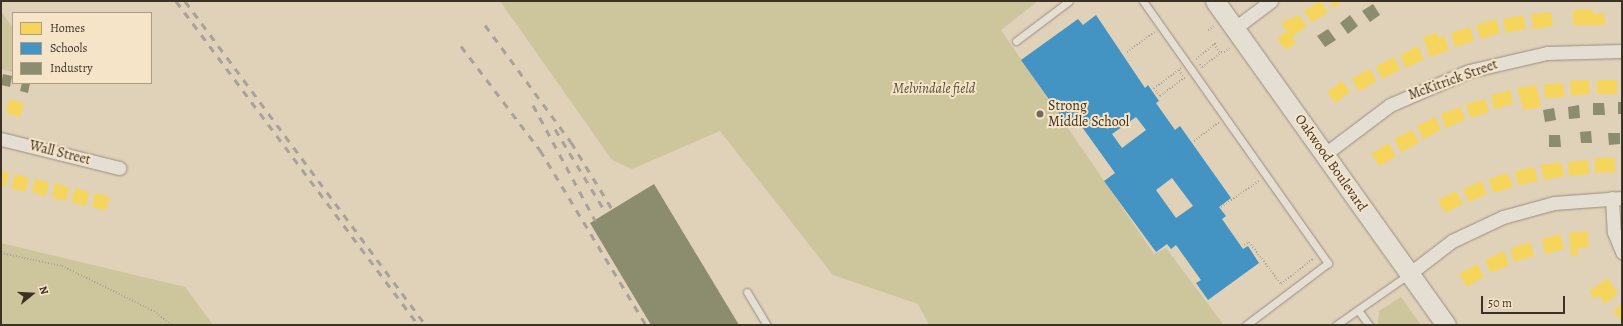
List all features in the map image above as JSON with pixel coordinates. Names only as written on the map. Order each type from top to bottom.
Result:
[{"type":"main road","name":"Oakwood Boulevard","points":[[1215,1],[1234,37],[1324,154],[1446,325]]},
{"type":"street","points":[[1234,37],[1271,1]]},
{"type":"street","name":"McKitrick Street","points":[[1324,154],[1390,105],[1469,71],[1547,53],[1622,51]]},
{"type":"street","name":"Wall Street","points":[[1,139],[119,168]]},
{"type":"street","points":[[1409,274],[1452,241],[1503,217],[1554,203],[1617,198],[1614,232],[1622,252]]},
{"type":"lane","points":[[1016,40],[1069,1]]},
{"type":"lane","points":[[1143,1],[1328,264],[1246,325]]},
{"type":"lane","points":[[1336,325],[1409,274]]},
{"type":"lane","points":[[747,292],[767,325]]},
{"type":"lane","points":[[1358,310],[1369,325]]},
{"type":"path","points":[[1208,30],[1217,24]]},
{"type":"path","points":[[1151,25],[1160,38]]},
{"type":"path","points":[[1128,52],[1156,32]]},
{"type":"path","points":[[1217,42],[1195,58],[1202,67],[1224,51],[1234,37]]},
{"type":"path","points":[[1214,44],[1220,53]]},
{"type":"path","points":[[1178,62],[1192,81]]},
{"type":"path","points":[[1182,68],[1154,88],[1160,96],[1187,75]]},
{"type":"path","points":[[1179,70],[1184,78]]},
{"type":"path","points":[[1216,116],[1225,128]]},
{"type":"path","points":[[1194,140],[1220,121]]},
{"type":"path","points":[[1257,172],[1266,185]]},
{"type":"path","points":[[1222,207],[1262,179]]},
{"type":"path","points":[[1244,245],[1249,242],[1281,284],[1313,260],[1314,253]]},
{"type":"path","points":[[1,253],[62,266],[154,311],[171,325]]},
{"type":"green space","name":"Melvindale field","points":[[500,1],[1038,1],[1001,30],[1154,254],[1166,248],[1223,324],[929,325],[918,304],[833,275],[720,131],[632,169],[612,160]]},
{"type":"green space","points":[[1,11],[12,27],[12,72],[1,69]]},
{"type":"green space","points":[[1,243],[185,287],[213,325],[1,325]]},
{"type":"green space","points":[[1401,297],[1421,325],[1378,325],[1379,311]]},
{"type":"building: Homes","points":[[1320,1],[1328,12],[1312,23],[1304,11]]},
{"type":"building: Homes","points":[[1329,1],[1343,1],[1334,8]]},
{"type":"building: Homes","points":[[1593,9],[1593,14],[1604,13],[1605,25],[1573,25],[1573,10]]},
{"type":"building: Homes","points":[[1551,12],[1553,26],[1533,29],[1532,14]]},
{"type":"building: Homes","points":[[1299,15],[1307,26],[1292,37],[1296,43],[1286,50],[1277,38],[1287,31],[1281,23]]},
{"type":"building: Homes","points":[[1523,15],[1526,29],[1506,33],[1503,19]]},
{"type":"building: Homes","points":[[1496,19],[1500,33],[1481,39],[1476,25]]},
{"type":"building: Homes","points":[[1470,27],[1474,41],[1455,47],[1451,33]]},
{"type":"building: Homes","points":[[1437,33],[1439,38],[1444,36],[1449,50],[1430,57],[1423,37]]},
{"type":"building: Homes","points":[[1418,46],[1424,59],[1406,68],[1400,55]]},
{"type":"building: Homes","points":[[1394,57],[1400,70],[1382,79],[1376,66]]},
{"type":"building: Homes","points":[[1369,69],[1377,81],[1359,91],[1352,79]]},
{"type":"building: Homes","points":[[1589,80],[1590,94],[1571,96],[1570,81]]},
{"type":"building: Homes","points":[[1597,80],[1617,80],[1617,94],[1597,94]]},
{"type":"building: Homes","points":[[1342,81],[1350,92],[1335,103],[1327,92]]},
{"type":"building: Homes","points":[[1563,83],[1564,97],[1545,98],[1544,84]]},
{"type":"building: Homes","points":[[1536,85],[1541,107],[1524,110],[1517,88]]},
{"type":"building: Homes","points":[[1510,90],[1513,104],[1494,109],[1491,95]]},
{"type":"building: Homes","points":[[9,99],[24,103],[20,117],[6,113]]},
{"type":"building: Homes","points":[[1485,99],[1489,112],[1470,118],[1466,104]]},
{"type":"building: Homes","points":[[1460,107],[1465,120],[1446,128],[1441,114]]},
{"type":"building: Homes","points":[[1435,117],[1441,130],[1423,139],[1417,126]]},
{"type":"building: Homes","points":[[1412,130],[1419,143],[1401,152],[1394,139]]},
{"type":"building: Homes","points":[[1388,143],[1396,156],[1379,166],[1371,154]]},
{"type":"building: Homes","points":[[1595,158],[1615,158],[1615,172],[1595,173]]},
{"type":"building: Homes","points":[[1588,160],[1589,174],[1569,176],[1568,162]]},
{"type":"building: Homes","points":[[1561,162],[1564,176],[1544,180],[1541,165]]},
{"type":"building: Homes","points":[[1534,167],[1538,181],[1518,185],[1515,171]]},
{"type":"building: Homes","points":[[1,171],[9,173],[5,187],[1,185]]},
{"type":"building: Homes","points":[[1508,173],[1513,187],[1493,193],[1489,179]]},
{"type":"building: Homes","points":[[15,174],[29,178],[25,192],[11,188]]},
{"type":"building: Homes","points":[[35,179],[49,182],[46,196],[32,192]]},
{"type":"building: Homes","points":[[1481,181],[1487,194],[1469,202],[1463,189]]},
{"type":"building: Homes","points":[[55,183],[69,187],[66,201],[52,197]]},
{"type":"building: Homes","points":[[75,188],[89,192],[86,206],[71,202]]},
{"type":"building: Homes","points":[[1456,191],[1463,204],[1445,213],[1438,200]]},
{"type":"building: Homes","points":[[95,193],[110,197],[106,210],[92,207]]},
{"type":"building: Homes","points":[[1587,231],[1589,247],[1578,248],[1578,255],[1571,256],[1569,233]]},
{"type":"building: Homes","points":[[1560,234],[1564,249],[1545,254],[1542,239]]},
{"type":"building: Homes","points":[[1530,242],[1534,256],[1514,262],[1511,248]]},
{"type":"building: Homes","points":[[1504,251],[1509,265],[1491,273],[1485,260]]},
{"type":"building: Homes","points":[[1477,264],[1484,276],[1467,287],[1459,274]]},
{"type":"building: Homes","points":[[1607,278],[1618,293],[1605,304],[1599,295],[1594,299],[1589,292]]},
{"type":"building: Homes","points":[[1622,303],[1622,321],[1613,312]]},
{"type":"building: Schools","name":"Strong Middle School","points":[[1096,15],[1145,88],[1148,85],[1159,101],[1156,103],[1175,130],[1180,126],[1231,198],[1219,207],[1226,216],[1222,219],[1243,249],[1248,246],[1259,263],[1208,300],[1196,283],[1201,280],[1176,245],[1171,249],[1167,244],[1156,252],[1104,181],[1115,173],[1077,120],[1068,126],[1021,60],[1078,19],[1083,25]],"holes":[[[1136,117],[1146,130],[1122,148],[1112,134]],[[1172,178],[1193,206],[1176,218],[1156,190]]]},
{"type":"building: Industry","points":[[1373,4],[1380,15],[1370,22],[1362,11]]},
{"type":"building: Industry","points":[[1350,15],[1358,26],[1348,34],[1340,23]]},
{"type":"building: Industry","points":[[1328,29],[1336,40],[1325,47],[1317,36]]},
{"type":"building: Industry","points":[[3,74],[12,76],[10,87],[1,85]]},
{"type":"building: Industry","points":[[22,84],[30,84],[28,93],[20,91]]},
{"type":"building: Industry","points":[[1618,102],[1622,102],[1622,114],[1618,114]]},
{"type":"building: Industry","points":[[1593,103],[1604,103],[1605,115],[1593,115]]},
{"type":"building: Industry","points":[[1579,105],[1580,118],[1569,119],[1568,107]]},
{"type":"building: Industry","points":[[1554,108],[1556,120],[1545,122],[1543,110]]},
{"type":"building: Industry","points":[[1591,131],[1592,143],[1581,143],[1580,132]]},
{"type":"building: Industry","points":[[1608,133],[1620,133],[1620,144],[1609,145]]},
{"type":"building: Industry","points":[[1549,135],[1560,135],[1561,147],[1549,147]]},
{"type":"building: Industry","points":[[654,184],[739,325],[651,325],[590,223]]},
{"type":"railway","points":[[176,1],[418,325]]},
{"type":"railway","points":[[185,1],[426,325]]},
{"type":"railway","points":[[485,25],[571,142],[612,209]]},
{"type":"railway","points":[[461,46],[540,150],[646,325]]},
{"type":"railway","points":[[533,105],[595,220]]},
{"type":"railway","points":[[555,129],[606,213]]},
{"type":"place","name":"Strong Middle School","points":[[1040,114]]}]
